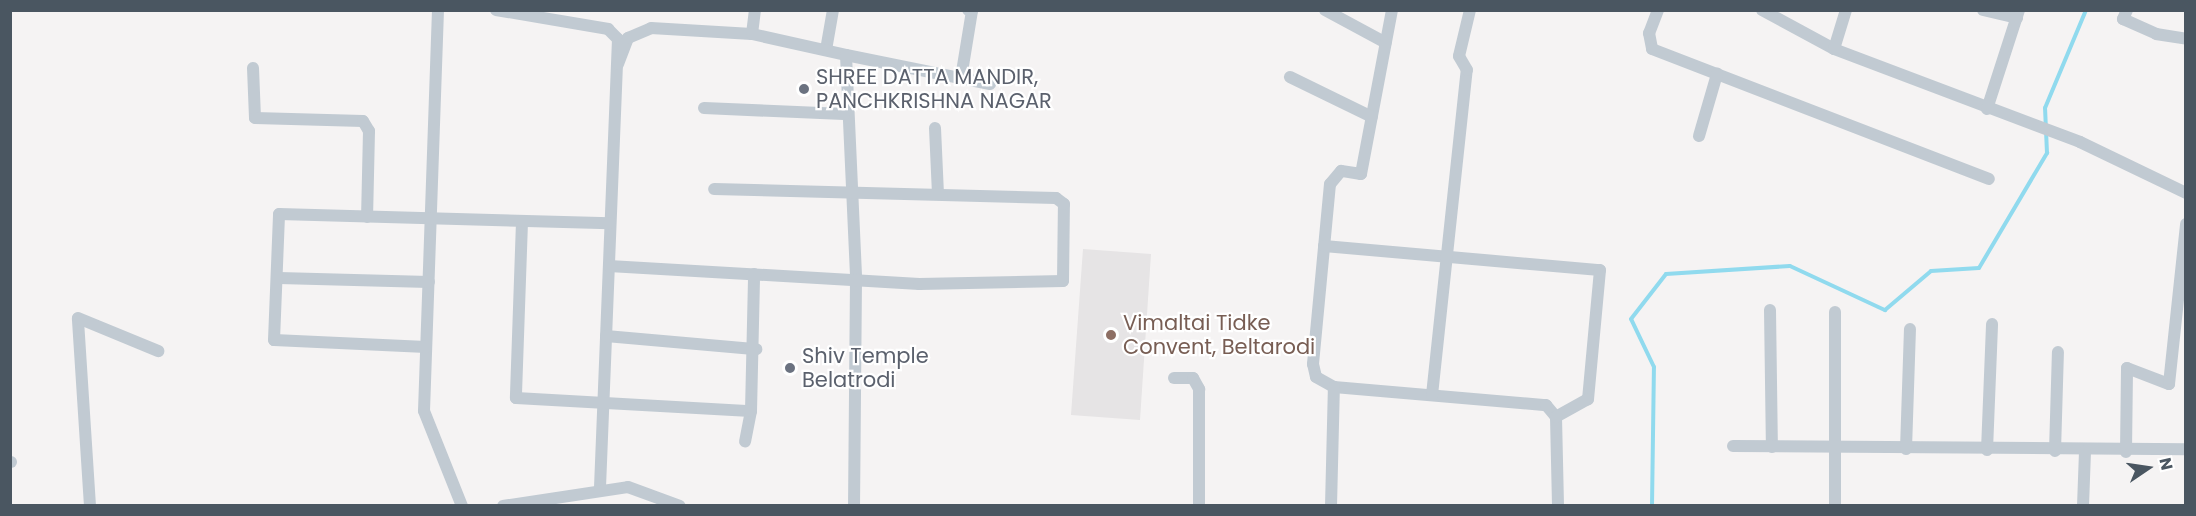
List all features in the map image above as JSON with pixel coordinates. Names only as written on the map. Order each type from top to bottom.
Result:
[{"type":"street","points":[[438,10],[424,411],[462,506]]},
{"type":"street","points":[[496,10],[563,15],[608,29],[618,39],[600,491]]},
{"type":"street","points":[[752,34],[755,10]]},
{"type":"street","points":[[826,50],[833,10]]},
{"type":"street","points":[[961,78],[972,12],[968,10]]},
{"type":"street","points":[[1325,10],[1386,43]]},
{"type":"street","points":[[1392,10],[1361,174],[1333,174],[1313,364],[1316,377],[1334,387],[1546,405],[1556,417],[1558,506]]},
{"type":"street","points":[[1432,395],[1467,70],[1459,56],[1470,10]]},
{"type":"street","points":[[1658,10],[1649,33],[1652,48],[1989,179]]},
{"type":"street","points":[[1834,49],[1846,10]]},
{"type":"street","points":[[1983,10],[2018,14],[1987,109]]},
{"type":"street","points":[[2127,10],[2123,19],[2156,34],[2186,39]]},
{"type":"street","points":[[1759,12],[1834,49],[1987,109],[2019,118],[2080,142],[2186,193]]},
{"type":"street","points":[[618,64],[628,38],[644,29],[752,34],[990,84]]},
{"type":"street","points":[[846,55],[844,114],[856,279],[854,506]]},
{"type":"street","points":[[253,68],[255,118],[363,121],[369,131],[367,217]]},
{"type":"street","points":[[1699,136],[1718,74]]},
{"type":"street","points":[[1290,77],[1372,117]]},
{"type":"street","points":[[704,108],[844,114]]},
{"type":"street","points":[[935,128],[938,194]]},
{"type":"street","points":[[609,266],[856,279],[1063,280],[1064,204],[1056,198],[714,189]]},
{"type":"street","points":[[426,347],[274,340],[279,278],[279,214],[610,223]]},
{"type":"street","points":[[522,222],[513,391],[522,400],[752,411]]},
{"type":"street","points":[[2126,452],[2127,368],[2169,384],[2186,224]]},
{"type":"street","points":[[1324,246],[1600,270],[1588,399],[1556,417]]},
{"type":"street","points":[[745,441],[752,411],[756,349],[754,274]]},
{"type":"street","points":[[279,278],[429,282]]},
{"type":"street","points":[[1770,310],[1772,447]]},
{"type":"street","points":[[1835,312],[1835,506]]},
{"type":"street","points":[[90,506],[78,318],[158,351]]},
{"type":"street","points":[[1987,450],[1992,324]]},
{"type":"street","points":[[1906,449],[1910,329]]},
{"type":"street","points":[[606,336],[756,349]]},
{"type":"street","points":[[2055,451],[2058,352]]},
{"type":"street","points":[[1174,378],[1193,378],[1199,389],[1199,506]]},
{"type":"street","points":[[1331,506],[1334,387]]},
{"type":"street","points":[[1733,446],[2126,452],[2186,449]]},
{"type":"street","points":[[2084,506],[2085,451]]},
{"type":"street","points":[[503,506],[628,487],[680,506]]},
{"type":"shaded area","name":"Vimaltai Tidke Convent, Beltarodi","points":[[1083,249],[1151,254],[1140,420],[1071,415]]},
{"type":"waterway","points":[[1652,506],[1654,367],[1631,319],[1666,274],[1790,266],[1885,310],[1931,271],[1979,268],[2047,153],[2045,108],[2086,10]]},
{"type":"place","name":"SHREE DATTA MANDIR, PANCHKRISHNA NAGAR","points":[[804,89]]},
{"type":"place","name":"Vimaltai Tidke Convent, Beltarodi","points":[[1111,335]]},
{"type":"place","name":"Shiv Temple Belatrodi","points":[[790,368]]}]
